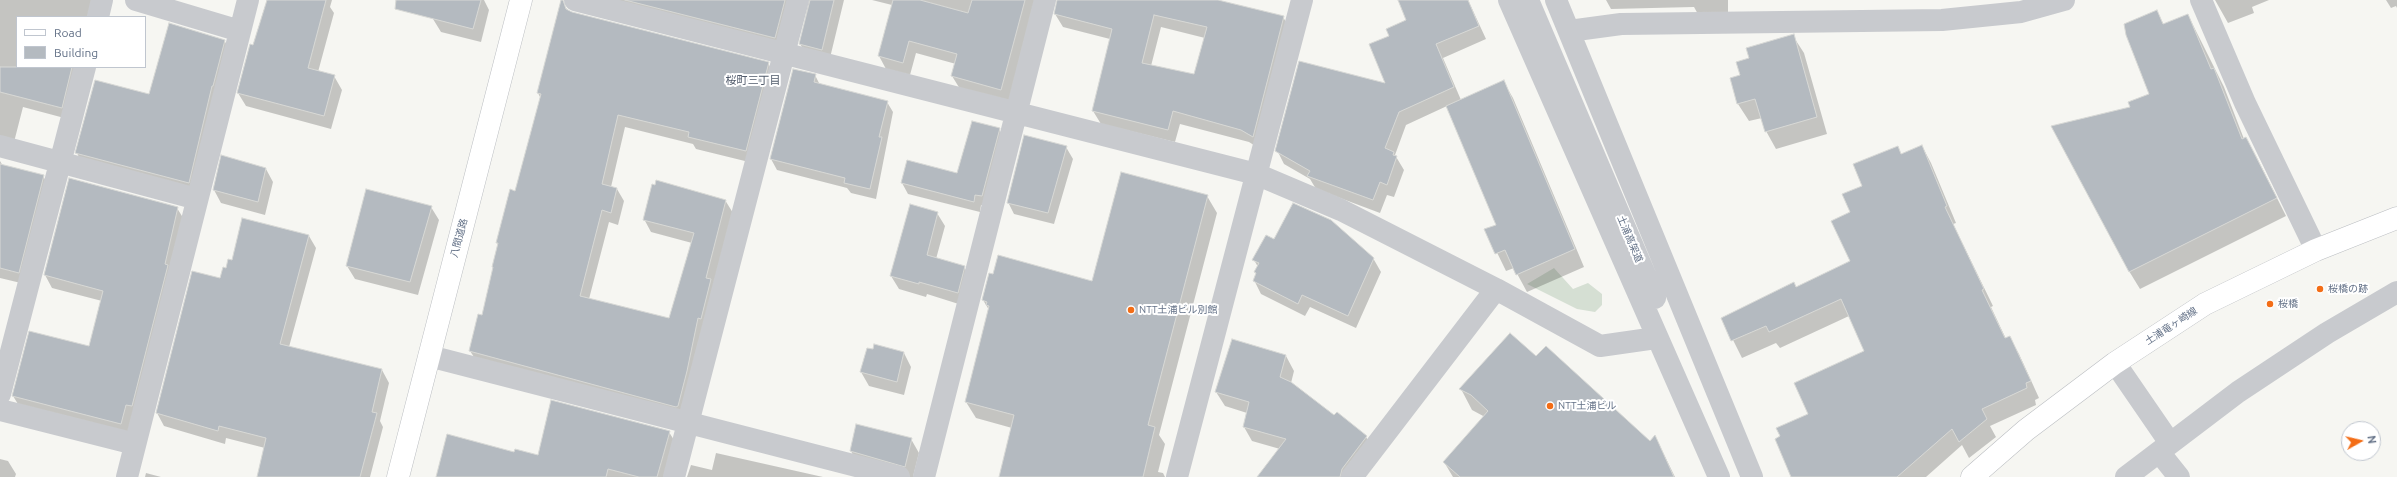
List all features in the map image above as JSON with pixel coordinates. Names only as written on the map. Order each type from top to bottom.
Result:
[{"type":"main road","name":"八間道路","points":[[398,477],[521,0]]},
{"type":"main road","name":"土浦竜ヶ崎線","points":[[1972,477],[2026,430],[2115,363],[2205,304],[2316,250],[2397,218]]},
{"type":"street","points":[[98,16],[102,0]]},
{"type":"street","points":[[136,0],[240,31]]},
{"type":"street","points":[[127,477],[248,0]]},
{"type":"street","points":[[575,0],[1256,174],[1341,210],[1496,289],[1600,346],[1656,338]]},
{"type":"street","points":[[674,477],[798,0]]},
{"type":"street","points":[[924,477],[1045,0]]},
{"type":"street","points":[[1177,477],[1302,0]]},
{"type":"street","points":[[1509,0],[1656,338],[1719,477]]},
{"type":"street","name":"土浦高架道","points":[[1528,0],[1732,477]]},
{"type":"street","points":[[1556,0],[1752,477]]},
{"type":"street","points":[[1569,31],[1621,24],[1942,20],[2064,0]]},
{"type":"street","points":[[2201,0],[2245,103],[2316,250]]},
{"type":"street","points":[[0,394],[85,68]]},
{"type":"street","points":[[0,146],[198,199]]},
{"type":"street","points":[[1352,477],[1496,289]]},
{"type":"street","points":[[2126,477],[2251,384],[2327,333],[2397,292]]},
{"type":"street","points":[[429,356],[899,477]]},
{"type":"street","points":[[2115,363],[2165,448],[2179,477]]},
{"type":"street","points":[[0,410],[135,444]]},
{"type":"shaded area","points":[[1554,268],[1573,289],[1588,283],[1602,294],[1602,305],[1595,312],[1577,309],[1527,284]]},
{"type":"building","points":[[267,0],[326,0],[308,68],[335,75],[324,116],[237,93],[250,44],[253,45]]},
{"type":"building","points":[[396,0],[481,0],[473,29],[395,9]]},
{"type":"building","points":[[561,0],[563,0],[566,9],[572,12],[769,62],[746,151],[688,137],[689,132],[618,115],[602,184],[617,188],[611,213],[602,210],[580,296],[669,318],[694,233],[643,220],[652,184],[655,185],[656,180],[726,200],[706,278],[711,279],[701,319],[698,318],[687,371],[678,406],[676,407],[469,351],[478,314],[482,315],[498,243],[496,243],[510,189],[515,191],[541,94],[537,93]]},
{"type":"building","points":[[625,0],[785,0],[775,38]]},
{"type":"building","points":[[810,0],[834,0],[822,50],[799,44]]},
{"type":"building","points":[[893,0],[920,0],[968,13],[972,0],[1025,0],[1001,90],[951,76],[957,54],[909,41],[903,63],[878,56]]},
{"type":"building","points":[[1057,0],[1218,0],[1284,16],[1253,137],[1241,130],[1173,111],[1168,130],[1092,111],[1112,29],[1054,14]],"holes":[[[1154,15],[1207,27],[1194,74],[1142,63]]]},
{"type":"building","points":[[1398,0],[1468,0],[1479,26],[1436,44],[1454,87],[1399,112],[1385,148],[1394,152],[1393,155],[1397,156],[1387,185],[1380,182],[1373,200],[1307,176],[1310,171],[1275,151],[1299,61],[1385,83],[1369,44],[1389,36],[1386,29],[1406,20]]},
{"type":"building","points":[[2157,10],[2163,24],[2188,14],[2211,69],[2214,68],[2242,139],[2246,137],[2277,198],[2129,272],[2051,126],[2130,107],[2128,102],[2149,94],[2126,35],[2124,24]]},
{"type":"building","points":[[169,23],[225,40],[212,86],[189,183],[75,153],[95,80],[149,94]]},
{"type":"building","points":[[1794,34],[1817,117],[1765,132],[1755,99],[1737,104],[1730,78],[1740,75],[1736,62],[1749,58],[1746,48]]},
{"type":"building","points":[[0,67],[72,68],[62,108],[0,92]]},
{"type":"building","points":[[793,69],[816,74],[814,82],[888,101],[879,137],[882,137],[870,189],[844,183],[845,178],[770,159]]},
{"type":"building","points":[[1504,80],[1575,249],[1516,275],[1505,250],[1495,254],[1484,229],[1496,225],[1446,106]]},
{"type":"building","points":[[972,121],[1000,128],[982,196],[975,195],[974,202],[901,183],[907,160],[957,173]]},
{"type":"building","points":[[1024,135],[1067,146],[1048,213],[1007,203]]},
{"type":"building","points":[[1922,145],[1947,206],[1945,207],[1984,289],[1982,290],[2005,338],[2010,336],[2031,381],[2026,383],[2027,388],[1982,409],[1987,419],[1959,442],[1952,429],[1897,477],[1791,477],[1775,439],[1780,436],[1776,428],[1808,414],[1794,383],[1864,351],[1841,299],[1769,332],[1766,326],[1731,341],[1721,318],[1794,282],[1796,287],[1850,261],[1831,221],[1850,212],[1842,194],[1862,186],[1853,164],[1898,146],[1901,154]]},
{"type":"building","points":[[221,155],[266,168],[258,202],[213,190]]},
{"type":"building","points":[[0,164],[44,175],[19,273],[0,268]]},
{"type":"building","points":[[1121,172],[1208,195],[1148,425],[1155,427],[1143,477],[999,477],[1014,415],[965,402],[989,306],[986,305],[987,302],[982,300],[989,273],[993,274],[998,255],[1092,281]]},
{"type":"building","points":[[69,178],[178,207],[165,264],[168,265],[132,406],[126,405],[121,424],[12,396],[29,331],[89,346],[103,291],[44,275]]},
{"type":"building","points":[[366,189],[432,206],[410,282],[346,266]]},
{"type":"building","points":[[1293,203],[1331,220],[1374,258],[1348,316],[1302,295],[1298,304],[1253,281],[1256,273],[1254,272],[1259,263],[1252,260],[1266,235],[1274,239]]},
{"type":"building","points":[[910,204],[938,212],[927,255],[965,266],[958,293],[919,282],[919,284],[890,276]]},
{"type":"building","points":[[242,218],[309,235],[280,344],[382,369],[372,412],[377,413],[360,477],[257,477],[266,438],[219,426],[218,431],[156,413],[192,271],[220,278],[223,267],[226,268],[228,259],[232,260]]},
{"type":"building","name":"NTT土浦ビル","points":[[1510,333],[1536,356],[1546,346],[1650,441],[1655,435],[1674,477],[1460,477],[1443,462],[1488,411],[1471,395],[1459,389]]},
{"type":"building","points":[[1232,339],[1286,355],[1280,377],[1291,382],[1334,415],[1337,412],[1367,436],[1342,469],[1340,477],[1257,477],[1286,439],[1243,427],[1249,402],[1215,392]]},
{"type":"building","points":[[874,344],[904,352],[897,382],[860,372],[867,348],[873,349]]},
{"type":"building","points":[[551,400],[670,431],[657,477],[639,477],[608,469],[606,477],[436,477],[447,434],[514,452],[515,449],[538,455]]},
{"type":"building","points":[[856,424],[912,438],[905,467],[850,451]]},
{"type":"place","name":"桜橋の跡","points":[[2320,289]]},
{"type":"place","name":"桜橋","points":[[2270,304]]},
{"type":"place","name":"NTT土浦ビル別館","points":[[1131,310]]},
{"type":"place","name":"NTT土浦ビル","points":[[1550,406]]},
{"type":"district","name":"桜町三丁目","points":[[753,80]]}]
